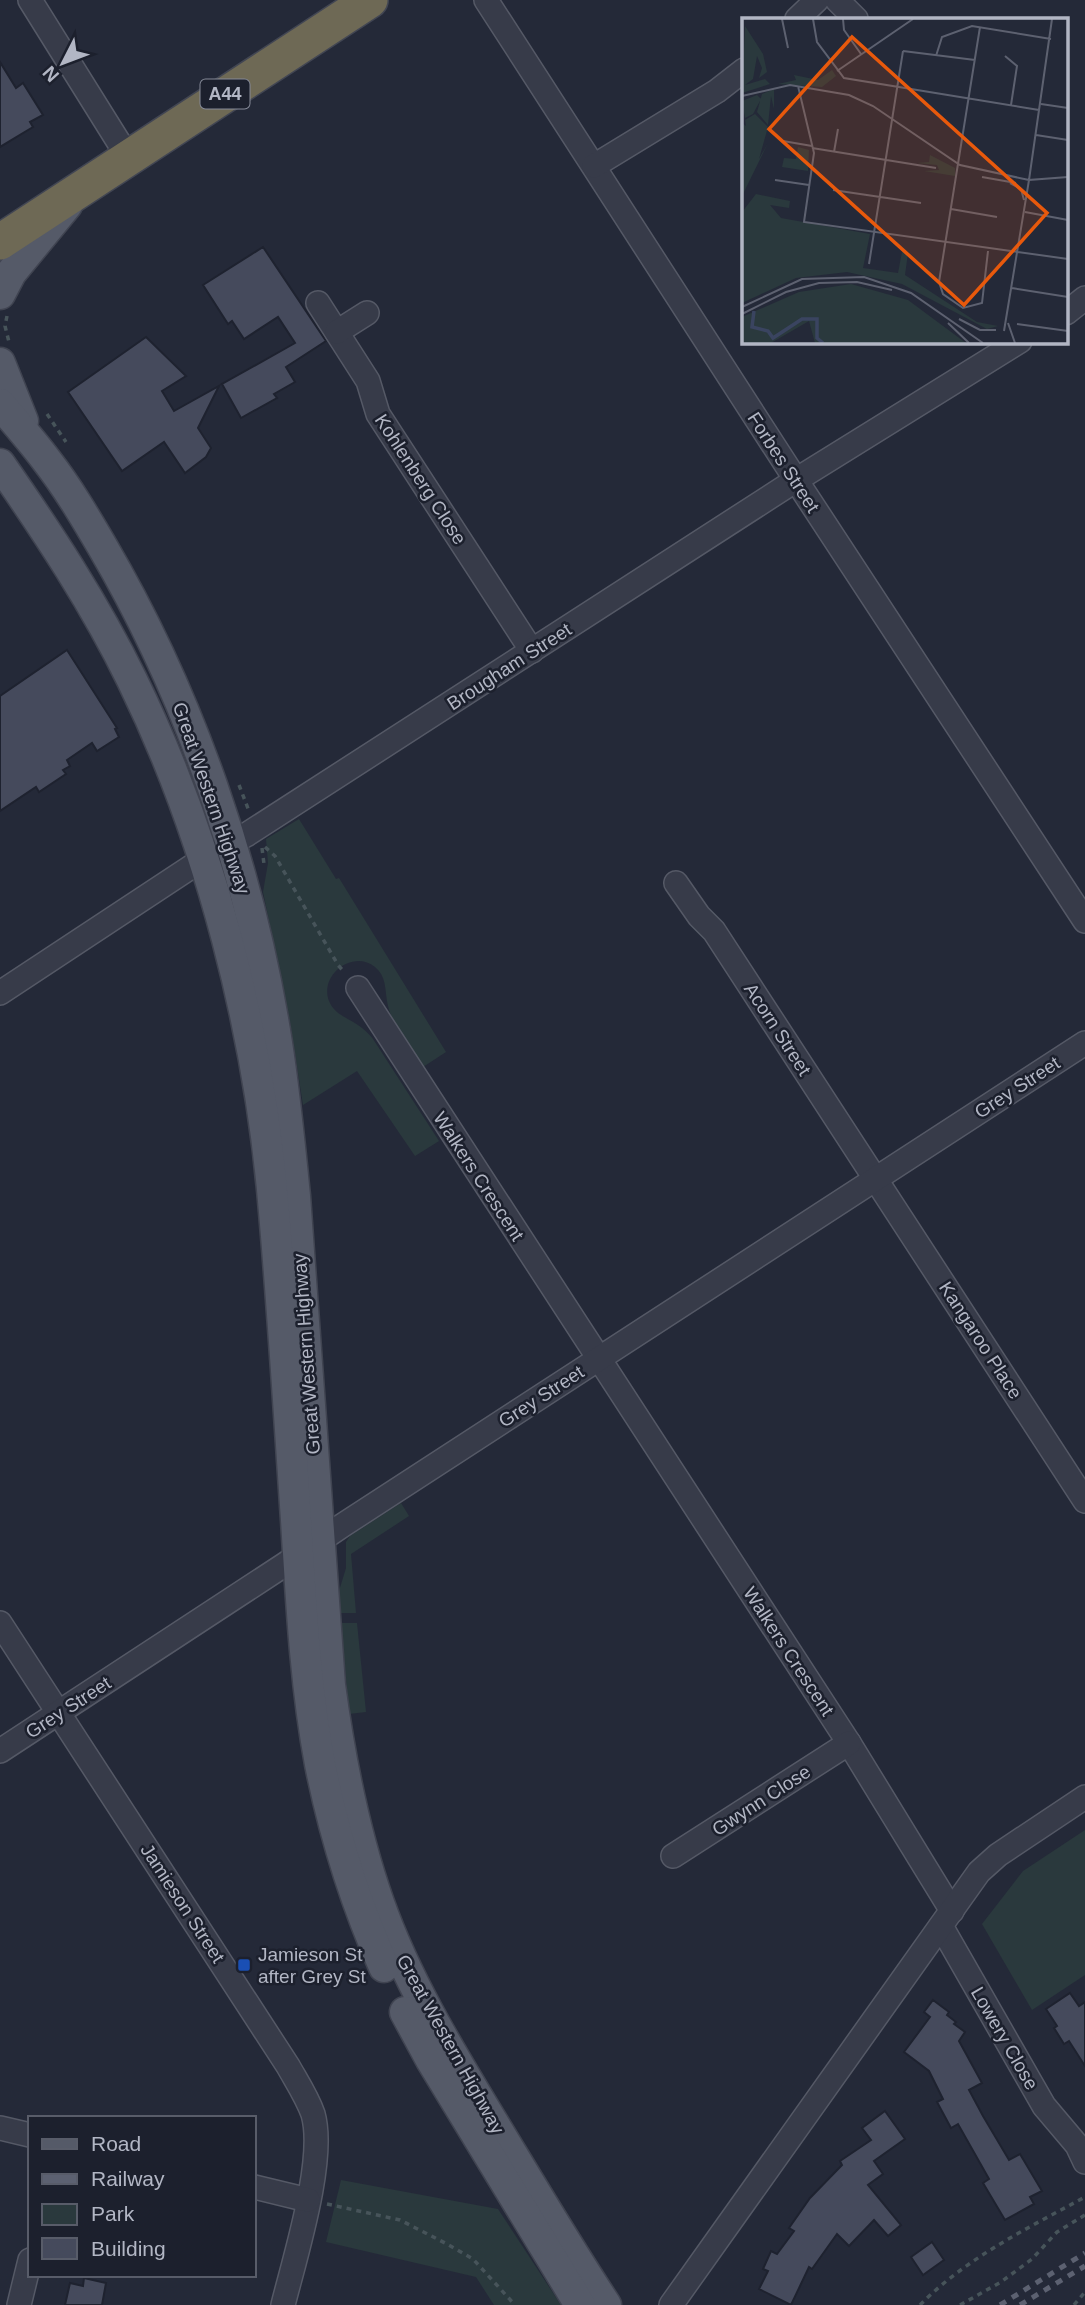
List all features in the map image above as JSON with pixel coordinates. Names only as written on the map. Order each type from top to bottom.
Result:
[{"type":"highway","name":"A44","points":[[0,242],[370,0]]},
{"type":"main road","points":[[0,294],[11,273],[80,188]]},
{"type":"main road","points":[[0,363],[30,440]]},
{"type":"main road","name":"Great Western Highway","points":[[0,404],[48,462],[78,506],[113,564],[149,634],[197,745],[231,844],[256,937],[277,1043],[295,1196],[309,1548],[311,1706],[320,1761],[345,1866],[363,1919],[391,1985],[431,2060],[580,2305]]},
{"type":"main road","name":"Great Western Highway","points":[[0,464],[54,542],[128,672],[172,771],[203,859],[243,1007],[261,1104],[309,1548],[336,1731],[356,1827],[379,1904],[409,1974],[449,2049],[606,2305]]},
{"type":"street","points":[[30,0],[128,157]]},
{"type":"street","name":"Forbes Street","points":[[486,0],[1085,921]]},
{"type":"street","points":[[798,18],[817,0]]},
{"type":"street","points":[[837,0],[855,18]]},
{"type":"street","points":[[594,166],[717,91],[742,72]]},
{"type":"street","points":[[1068,311],[1085,298]]},
{"type":"street","name":"Kohlenberg Close","points":[[318,303],[368,381],[378,414],[532,651]]},
{"type":"street","points":[[337,332],[367,313]]},
{"type":"street","name":"Brougham Street","points":[[0,993],[203,859],[231,844],[796,480],[1017,343]]},
{"type":"street","name":"Acorn Street","points":[[676,883],[699,916],[714,931],[876,1178]]},
{"type":"street","name":"Walkers Crescent","points":[[358,988],[849,1743],[946,1918]]},
{"type":"street","name":"Grey Street","points":[[0,1751],[1085,1043]]},
{"type":"street","name":"Kangaroo Place","points":[[876,1178],[1085,1501]]},
{"type":"street","name":"Jamieson Street","points":[[0,1623],[288,2066],[313,2115],[316,2158],[283,2305]]},
{"type":"street","name":"Gwynn Close","points":[[673,1856],[849,1743]]},
{"type":"street","points":[[672,2305],[970,1883],[988,1864],[1085,1797]]},
{"type":"street","name":"Lowery Close","points":[[946,1918],[1044,2106],[1081,2153]]},
{"type":"street","points":[[0,2128],[28,2135]]},
{"type":"street","points":[[256,2187],[308,2200]]},
{"type":"street","points":[[19,2305],[28,2268]]},
{"type":"path","points":[[261,843],[275,856],[338,965],[358,988]]},
{"type":"path","points":[[920,2305],[934,2291],[997,2245],[1085,2197]]},
{"type":"path","points":[[308,2200],[400,2220],[473,2259],[514,2305]]},
{"type":"path","points":[[960,2305],[1001,2282],[1032,2259],[1057,2232],[1085,2215]]},
{"type":"path","points":[[1074,2305],[1085,2292]]},
{"type":"green space","points":[[299,819],[336,879],[339,878],[446,1052],[423,1067],[392,1019],[383,978],[375,967],[357,961],[348,963],[333,974],[327,991],[332,1006],[372,1038],[439,1141],[415,1156],[357,1071],[303,1105],[290,1022],[263,892],[268,863],[266,839]]},
{"type":"green space","points":[[401,1503],[409,1516],[351,1554],[356,1613],[340,1613],[339,1591],[346,1568],[346,1542],[350,1536]]},
{"type":"green space","points":[[341,1623],[357,1623],[366,1712],[349,1714]]},
{"type":"green space","points":[[1085,1830],[1085,1975],[1032,2010],[982,1924],[1023,1871]]},
{"type":"green space","points":[[341,2180],[498,2209],[561,2305],[494,2305],[476,2277],[326,2242]]},
{"type":"building","points":[[0,62],[16,88],[23,83],[43,115],[30,122],[33,127],[0,147]]},
{"type":"building","points":[[263,247],[326,341],[286,367],[295,382],[274,394],[277,398],[241,418],[222,384],[295,343],[278,317],[244,339],[232,321],[228,324],[203,285]]},
{"type":"building","points":[[146,337],[186,376],[162,391],[174,411],[219,386],[198,428],[211,448],[206,457],[185,473],[164,442],[122,471],[68,392]]},
{"type":"building","points":[[67,650],[117,728],[115,729],[119,737],[97,751],[92,743],[67,760],[70,766],[63,770],[66,774],[39,792],[36,787],[0,811],[0,696]]},
{"type":"building","points":[[1070,1993],[1079,2006],[1085,2002],[1085,2066],[1069,2041],[1064,2044],[1046,2009]]},
{"type":"building","points":[[933,2000],[949,2012],[947,2015],[956,2022],[954,2024],[965,2032],[959,2041],[982,2083],[969,2090],[983,2116],[1009,2160],[1020,2154],[1042,2191],[1030,2197],[1034,2204],[1005,2220],[983,2183],[989,2179],[958,2124],[951,2128],[937,2102],[943,2099],[929,2071],[904,2052],[930,2017],[924,2012]]},
{"type":"building","points":[[885,2111],[905,2139],[874,2161],[883,2174],[868,2185],[901,2225],[888,2236],[874,2220],[849,2246],[837,2234],[812,2269],[809,2267],[791,2305],[759,2289],[768,2271],[763,2269],[771,2251],[777,2254],[794,2231],[789,2228],[810,2198],[842,2165],[840,2161],[871,2140],[862,2128]]},
{"type":"building","points":[[932,2242],[944,2260],[923,2275],[911,2257]]},
{"type":"building","points":[[84,2278],[106,2283],[102,2305],[65,2305],[70,2283],[83,2286]]},
{"type":"railway","points":[[1000,2305],[1085,2253]]},
{"type":"railway","points":[[1020,2305],[1085,2266]]},
{"type":"place","name":"Jamieson St after Grey St","points":[[244,1965]]}]
